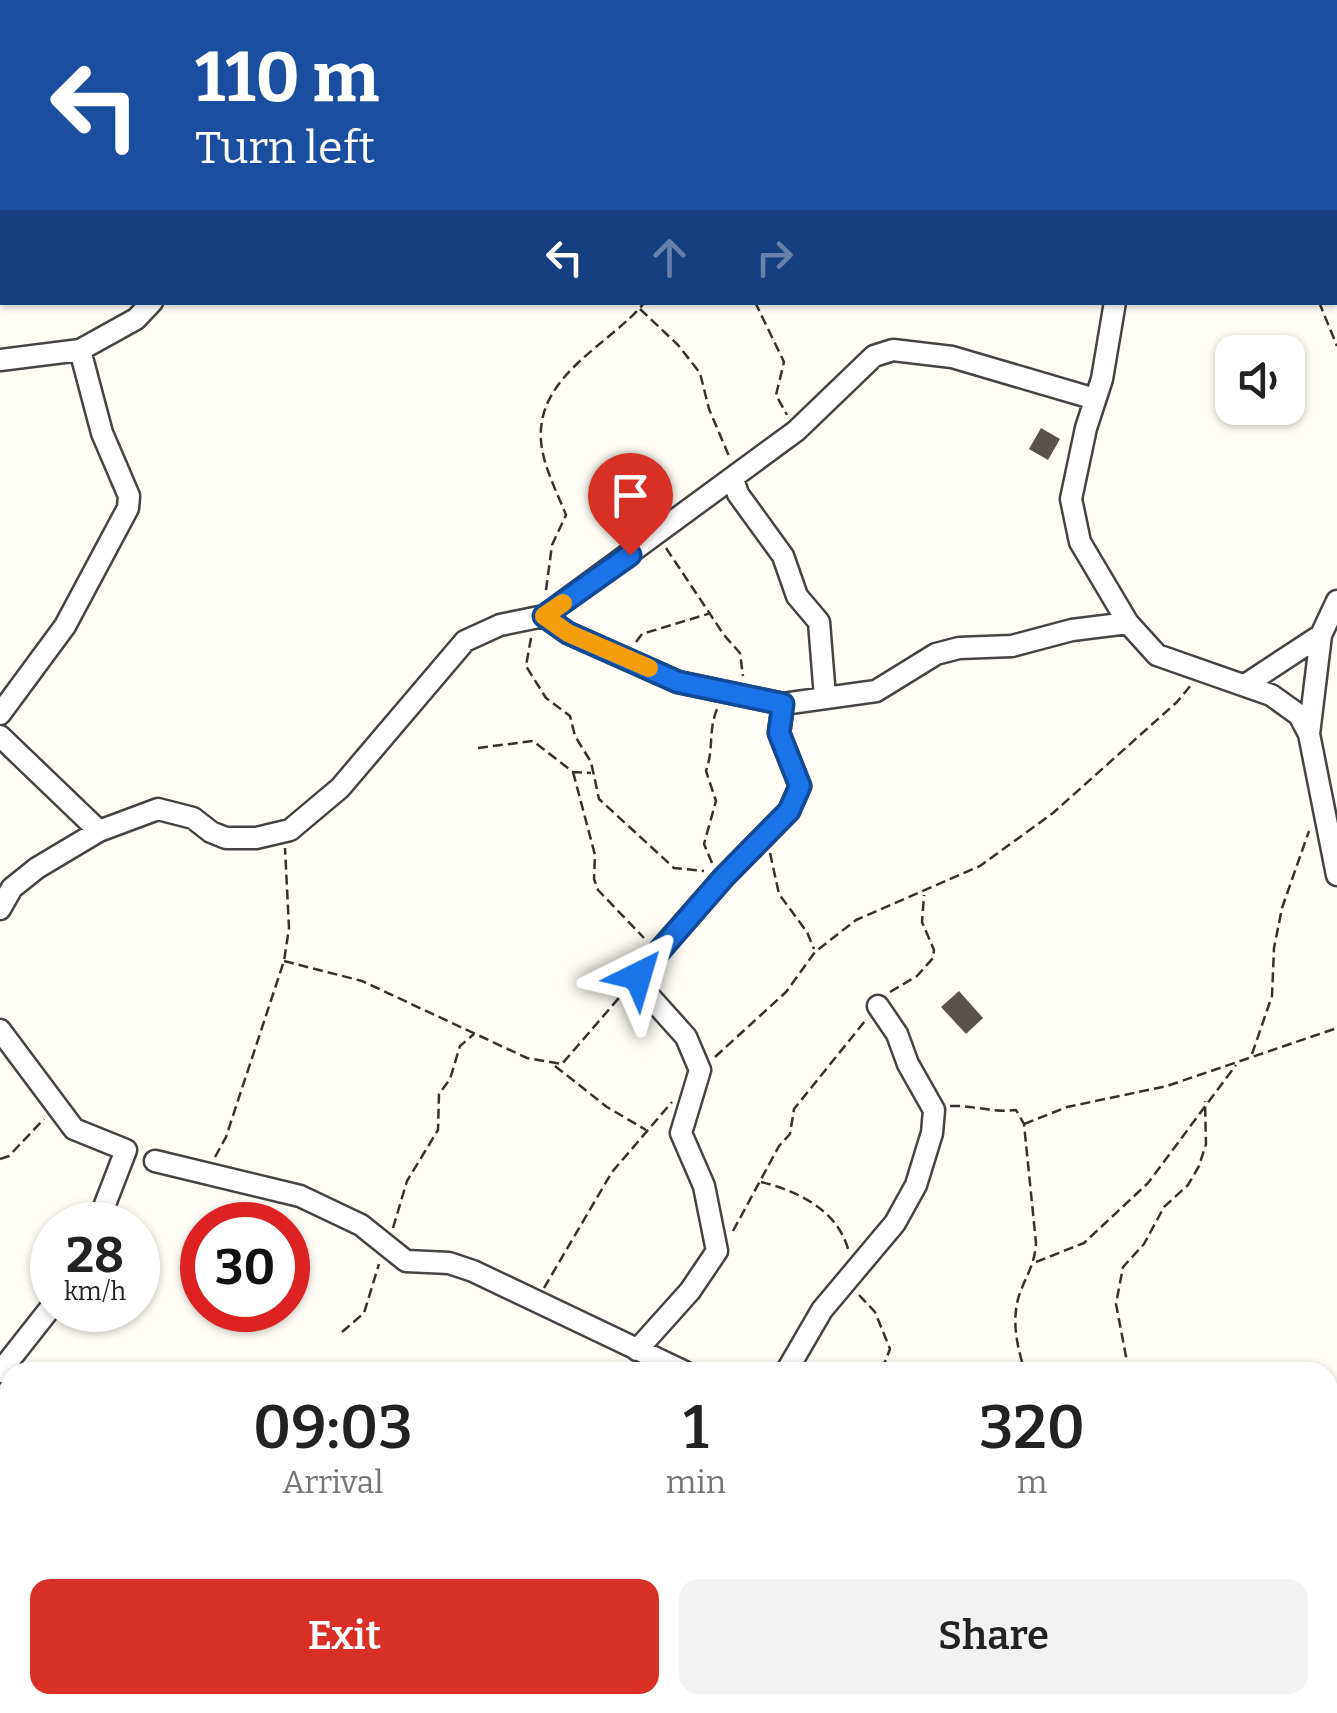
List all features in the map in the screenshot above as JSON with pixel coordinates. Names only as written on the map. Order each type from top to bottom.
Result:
[{"type":"street","points":[[0,360],[80,350],[136,319],[149,305]]},
{"type":"street","points":[[1115,305],[1071,499],[1080,542],[1128,624],[1157,655],[1288,705],[1309,734]]},
{"type":"street","points":[[0,714],[65,626],[128,508],[129,496],[102,433],[80,350]]},
{"type":"street","points":[[0,909],[12,888],[37,868],[99,831],[158,809],[193,818],[210,832],[226,838],[256,838],[290,830],[340,788],[465,641],[500,626],[535,620],[662,533],[796,431],[874,356],[893,350],[952,357],[1096,400]]},
{"type":"street","points":[[736,478],[738,494],[783,556],[797,596],[818,622],[825,696]]},
{"type":"street","points":[[1337,601],[1321,635],[1309,734],[1337,874]]},
{"type":"street","points":[[535,620],[678,682],[724,695],[783,704],[876,692],[936,654],[958,648],[1012,646],[1072,630],[1128,624]]},
{"type":"street","points":[[1244,685],[1321,635]]},
{"type":"street","points":[[637,1350],[690,1291],[718,1251],[704,1186],[681,1133],[697,1075],[686,1037],[642,988],[638,976],[789,811],[800,786],[779,733],[783,704]]},
{"type":"street","points":[[0,736],[99,831]]},
{"type":"street","points":[[0,868],[12,888]]},
{"type":"street","points":[[792,1362],[822,1310],[895,1223],[916,1185],[932,1133],[934,1110],[908,1064],[897,1034],[878,1006]]},
{"type":"street","points":[[0,1030],[74,1128],[126,1150],[106,1202]]},
{"type":"street","points":[[154,1161],[300,1196],[361,1225],[406,1261],[449,1263],[473,1271],[663,1362]]},
{"type":"street","points":[[8,1362],[32,1332]]},
{"type":"path","points":[[643,305],[572,368],[543,418],[543,454],[566,516],[547,565],[526,666],[546,698],[570,716],[599,799],[674,868],[715,872],[704,844],[716,801],[706,771],[714,749],[710,727],[724,695]]},
{"type":"path","points":[[756,305],[784,362],[776,394],[796,431]]},
{"type":"path","points":[[1320,305],[1337,346]]},
{"type":"path","points":[[640,309],[678,344],[700,373],[736,478]]},
{"type":"path","points":[[662,533],[662,543],[740,653],[746,699]]},
{"type":"path","points":[[635,661],[635,643],[642,634],[712,612]]},
{"type":"path","points":[[536,1304],[612,1172],[697,1075],[786,992],[815,952],[868,913],[924,893],[980,866],[1053,813],[1177,702],[1201,672]]},
{"type":"path","points":[[478,748],[533,741],[573,772],[593,773]]},
{"type":"path","points":[[573,772],[595,855],[594,879],[598,890],[636,932],[660,949]]},
{"type":"path","points":[[1252,1056],[1272,996],[1274,948],[1282,908],[1309,831],[1323,806]]},
{"type":"path","points":[[192,1171],[216,1157],[226,1137],[284,961],[289,928],[285,849],[290,830]]},
{"type":"path","points":[[767,832],[780,894],[808,932],[815,952]]},
{"type":"path","points":[[718,1251],[778,1146],[790,1134],[794,1110],[800,1101],[890,993],[917,976],[932,958],[934,950],[922,922],[924,893]]},
{"type":"path","points":[[284,961],[362,981],[527,1058],[554,1065],[562,1064],[638,976]]},
{"type":"path","points":[[1024,1124],[1067,1108],[1167,1086],[1337,1028]]},
{"type":"path","points":[[342,1332],[364,1313],[407,1181],[438,1130],[439,1094],[450,1080],[460,1046],[475,1033]]},
{"type":"path","points":[[1034,1263],[1084,1242],[1148,1183],[1236,1064]]},
{"type":"path","points":[[554,1065],[608,1107],[648,1131]]},
{"type":"path","points":[[1127,1362],[1116,1304],[1124,1267],[1144,1244],[1164,1207],[1188,1185],[1198,1166],[1206,1144],[1205,1102]]},
{"type":"path","points":[[0,1159],[9,1156],[54,1106]]},
{"type":"path","points":[[934,1110],[970,1106],[996,1112],[1016,1110],[1024,1124],[1034,1263],[1020,1293],[1016,1315],[1022,1362]]},
{"type":"path","points":[[759,1182],[798,1192],[842,1228],[850,1276],[874,1312],[890,1349],[885,1362]]},
{"type":"building","points":[[1041,428],[1060,439],[1048,460],[1029,449]]},
{"type":"building","points":[[959,991],[983,1018],[966,1034],[941,1007]]},
{"type":"slow traffic","points":[[563,603],[544,616],[568,633],[649,668]]},
{"type":"route","points":[[630,555],[544,616],[568,633],[678,682],[724,695],[783,704],[779,733],[800,786],[789,811],[724,877],[638,976]]}]
